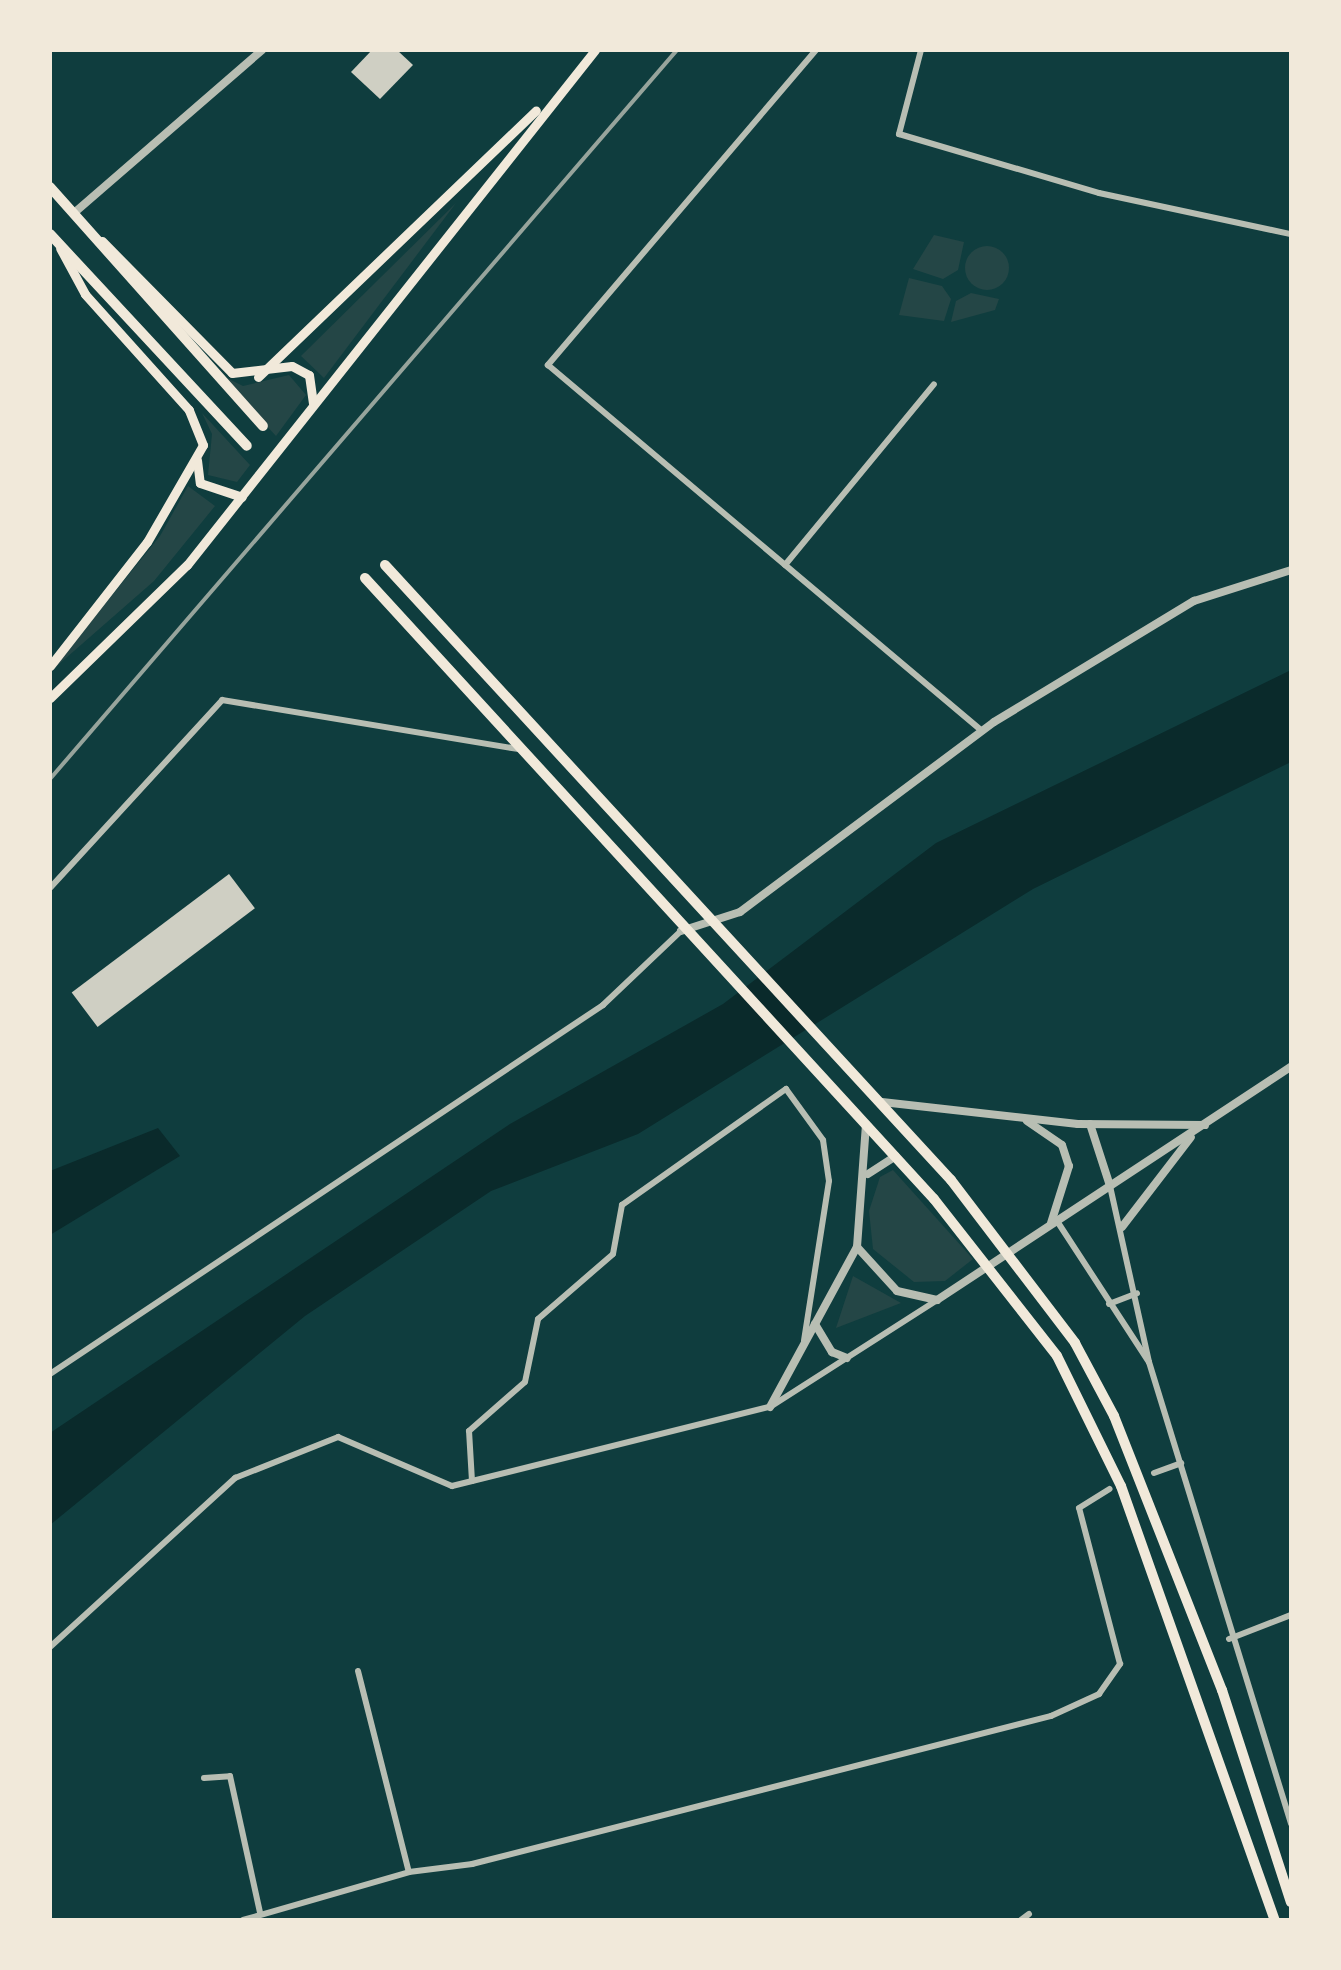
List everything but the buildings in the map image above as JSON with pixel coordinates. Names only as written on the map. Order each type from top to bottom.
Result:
[{"type":"main road","points":[[258,376],[595,50]]},
{"type":"main road","points":[[50,698],[242,497],[563,83]]},
{"type":"main road","points":[[50,186],[263,426]]},
{"type":"main road","points":[[83,225],[217,361],[258,376],[292,366],[309,375],[317,391],[310,411]]},
{"type":"main road","points":[[52,241],[247,446]]},
{"type":"main road","points":[[50,666],[147,542],[203,444],[189,410],[85,294],[52,241]]},
{"type":"main road","points":[[197,457],[200,483],[242,497]]},
{"type":"main road","points":[[385,565],[882,1102],[956,1186],[1075,1343],[1114,1416],[1222,1690],[1291,1902]]},
{"type":"main road","points":[[365,578],[690,942],[816,1078],[896,1156],[1056,1356],[1121,1486],[1275,1920]]},
{"type":"street","points":[[74,213],[262,50]]},
{"type":"street","points":[[816,50],[548,365],[982,731]]},
{"type":"street","points":[[921,50],[899,134],[1099,193],[1291,234]]},
{"type":"street","points":[[785,565],[934,384]]},
{"type":"street","points":[[50,1374],[604,1005],[682,931],[740,912],[982,731],[1194,601],[1291,570]]},
{"type":"street","points":[[50,888],[222,700],[519,749]]},
{"type":"street","points":[[50,1646],[235,1478],[338,1438],[452,1486],[770,1407],[1291,1067]]},
{"type":"street","points":[[472,1482],[469,1431],[525,1382],[538,1319],[613,1254],[622,1204],[786,1090],[823,1140],[829,1181],[802,1347]]},
{"type":"street","points":[[882,1102],[1090,1124],[1205,1125]]},
{"type":"street","points":[[1019,1118],[1062,1144],[1069,1166],[1054,1222],[1149,1362]]},
{"type":"street","points":[[770,1407],[856,1247],[868,1174],[866,1124]]},
{"type":"street","points":[[1090,1124],[1122,1227],[1149,1362],[1229,1639],[1291,1824]]},
{"type":"street","points":[[1122,1227],[1195,1132]]},
{"type":"street","points":[[868,1174],[896,1156]]},
{"type":"street","points":[[856,1247],[871,1273],[898,1291],[937,1300]]},
{"type":"street","points":[[1110,1304],[1137,1292]]},
{"type":"street","points":[[815,1324],[832,1352],[847,1358]]},
{"type":"street","points":[[1154,1473],[1181,1463]]},
{"type":"street","points":[[243,1920],[410,1872],[699,1809],[1051,1716],[1099,1694],[1120,1664],[1078,1508],[1110,1489]]},
{"type":"street","points":[[1229,1639],[1291,1615]]},
{"type":"street","points":[[358,1671],[410,1872]]},
{"type":"street","points":[[204,1778],[230,1776],[260,1912]]},
{"type":"street","points":[[1021,1920],[1030,1914]]},
{"type":"shaded area","points":[[456,203],[324,378],[301,356]]},
{"type":"shaded area","points":[[934,235],[964,242],[958,270],[943,279],[913,269]]},
{"type":"shaded area","points":[[987,246],[1002,253],[1009,268],[1002,283],[987,290],[972,283],[965,268],[972,253]]},
{"type":"shaded area","points":[[909,278],[942,286],[951,299],[944,321],[899,315]]},
{"type":"shaded area","points":[[971,293],[999,299],[995,310],[951,322],[956,301]]},
{"type":"shaded area","points":[[217,373],[243,386],[289,375],[306,395],[276,436]]},
{"type":"shaded area","points":[[202,413],[250,465],[237,482],[208,475],[212,434]]},
{"type":"shaded area","points":[[188,486],[215,506],[154,581],[50,672],[160,536]]},
{"type":"shaded area","points":[[1291,670],[1291,762],[1033,889],[638,1134],[491,1191],[305,1316],[50,1525],[50,1433],[510,1124],[723,1004],[936,843]]},
{"type":"shaded area","points":[[158,1128],[180,1156],[50,1235],[50,1171]]},
{"type":"shaded area","points":[[893,1170],[973,1259],[945,1281],[914,1282],[873,1249],[869,1211],[880,1177]]},
{"type":"shaded area","points":[[853,1276],[901,1303],[836,1328]]},
{"type":"railway","points":[[50,779],[677,50]]}]
